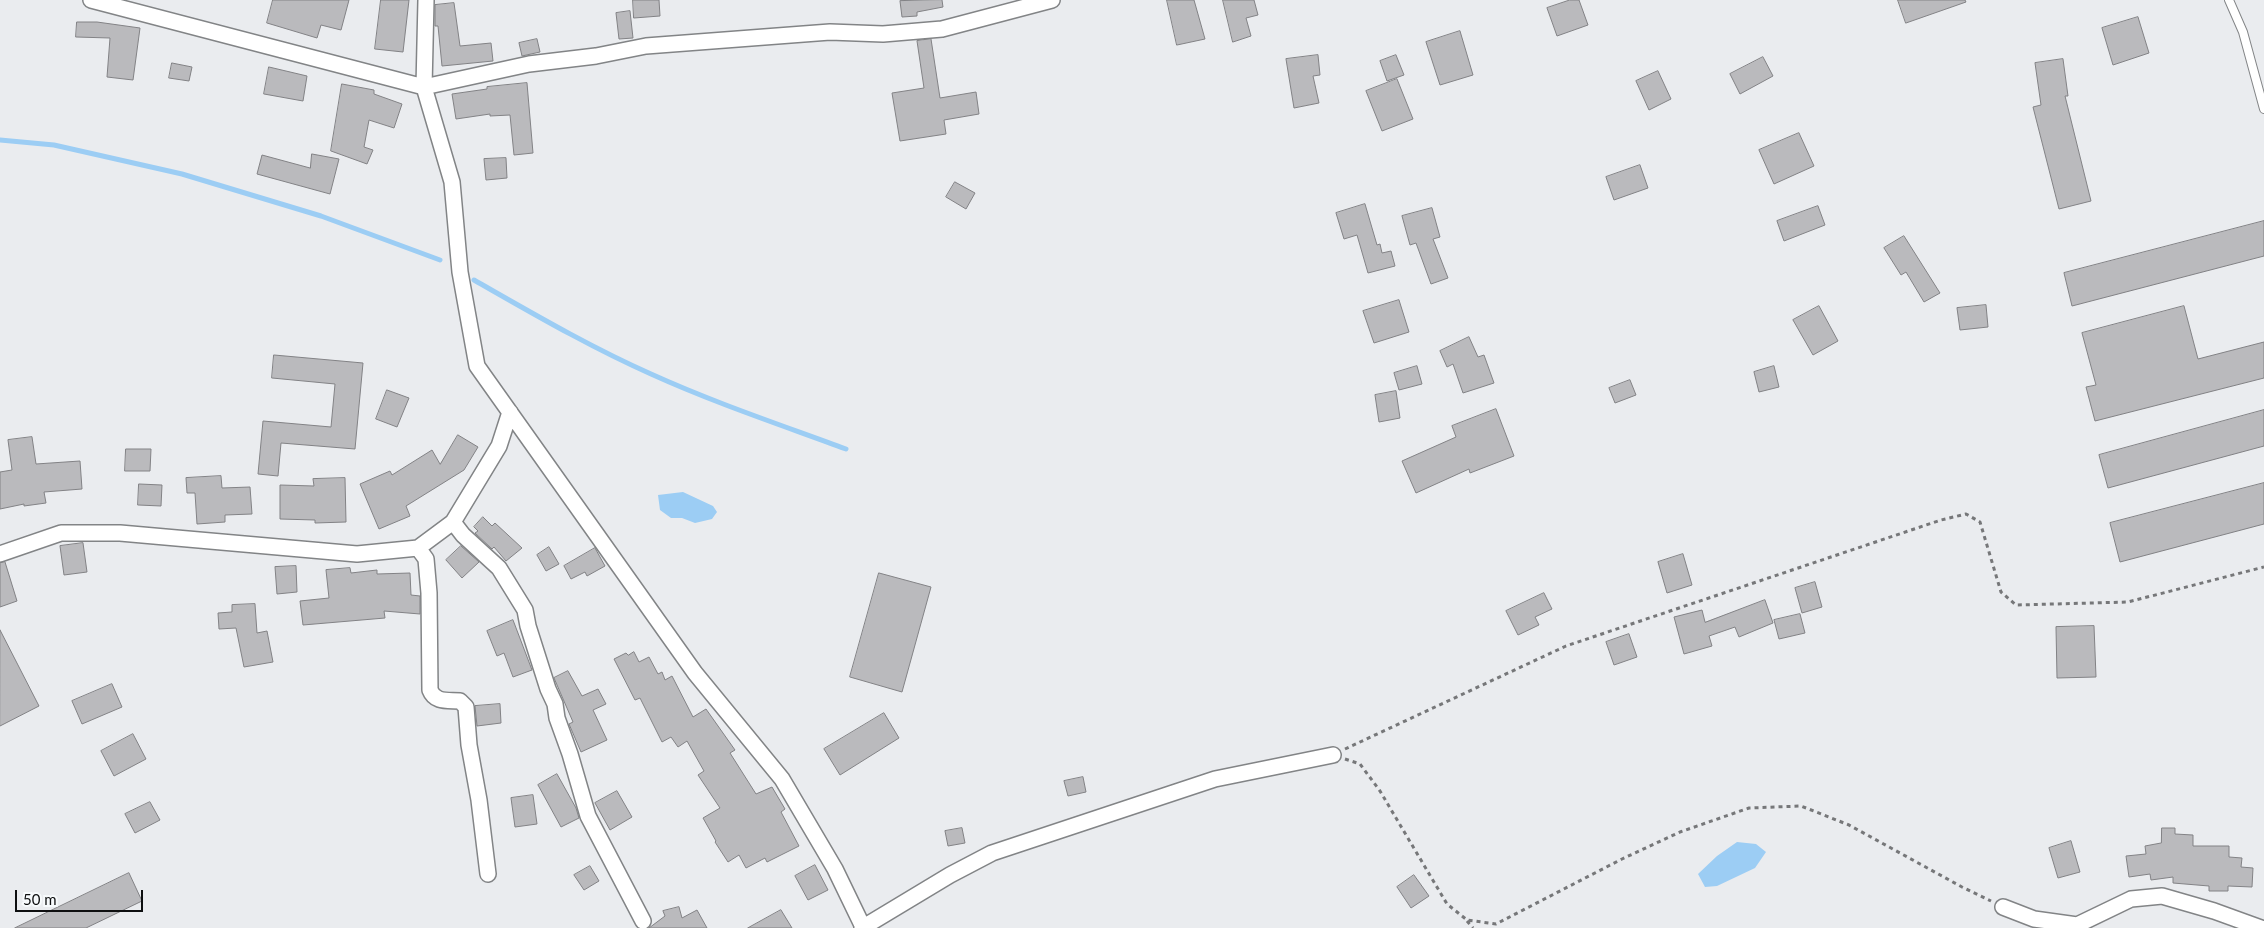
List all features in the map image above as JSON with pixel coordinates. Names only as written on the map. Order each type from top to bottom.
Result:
[{"type":"street","points":[[91,0],[424,87],[529,64],[596,56],[646,46],[830,32],[883,34],[942,29],[1052,0]]},
{"type":"street","points":[[426,0],[424,87],[452,182],[460,272],[477,366],[695,672],[782,779],[836,869],[862,928],[992,853],[1216,779],[1333,755]]},
{"type":"street","points":[[0,554],[61,533],[120,533],[357,554],[418,548],[453,522],[499,446],[510,412]]},
{"type":"street","points":[[453,522],[463,536],[499,568],[525,610],[528,626],[555,704],[557,718],[570,754],[588,816],[644,921]]},
{"type":"street","points":[[418,548],[426,559],[429,593],[430,690],[432,696],[438,700],[460,701],[466,707],[469,745],[479,800],[488,874]]},
{"type":"street","points":[[2003,907],[2034,919],[2077,925],[2131,899],[2162,896],[2214,911],[2261,928]]},
{"type":"lane","points":[[2229,0],[2243,32],[2264,109]]},
{"type":"path","points":[[1333,755],[1566,646],[1941,520],[1966,514],[1980,522],[2001,592],[2016,605],[2128,602],[2264,567]]},
{"type":"path","points":[[1333,755],[1360,764],[1380,791],[1447,904],[1467,920],[1473,928]]},
{"type":"path","points":[[1467,920],[1496,924],[1622,859],[1680,832],[1750,808],[1801,806],[1849,825],[1962,887],[2003,907]]},
{"type":"water","points":[[683,492],[713,506],[717,512],[712,519],[695,523],[682,518],[671,518],[660,510],[658,495]]},
{"type":"water","points":[[1737,842],[1756,844],[1766,852],[1755,868],[1717,886],[1705,887],[1698,874],[1717,856]]},
{"type":"building","points":[[273,0],[349,0],[341,30],[321,25],[317,38],[267,23]]},
{"type":"building","points":[[381,0],[409,0],[403,52],[375,49]]},
{"type":"building","points":[[633,0],[659,0],[660,16],[634,18]]},
{"type":"building","points":[[942,0],[943,7],[917,12],[917,16],[902,17],[900,1]]},
{"type":"building","points":[[1167,0],[1194,0],[1205,39],[1177,45]]},
{"type":"building","points":[[1223,0],[1254,0],[1258,15],[1246,18],[1251,36],[1233,42]]},
{"type":"building","points":[[1570,0],[1579,0],[1588,25],[1557,36],[1547,8]]},
{"type":"building","points":[[1898,0],[1965,0],[1966,2],[1906,23]]},
{"type":"building","points":[[454,3],[460,46],[491,43],[493,61],[442,66],[438,26],[435,26],[435,5]]},
{"type":"building","points":[[630,11],[633,38],[619,39],[616,13]]},
{"type":"building","points":[[2138,17],[2149,53],[2113,65],[2102,28]]},
{"type":"building","points":[[77,22],[97,22],[140,28],[133,80],[107,77],[110,38],[76,37]]},
{"type":"building","points":[[1460,31],[1473,75],[1440,85],[1426,42]]},
{"type":"building","points":[[537,39],[540,52],[522,56],[519,43]]},
{"type":"building","points":[[931,39],[940,98],[976,92],[979,114],[944,120],[946,134],[900,141],[892,93],[924,88],[917,41]]},
{"type":"building","points":[[1318,55],[1320,75],[1313,76],[1319,103],[1294,108],[1286,59]]},
{"type":"building","points":[[1396,55],[1404,75],[1387,81],[1380,61]]},
{"type":"building","points":[[1763,57],[1773,76],[1740,94],[1730,74]]},
{"type":"building","points":[[2063,59],[2068,96],[2065,96],[2091,201],[2059,209],[2033,107],[2041,105],[2035,63]]},
{"type":"building","points":[[172,63],[192,67],[189,81],[169,78]]},
{"type":"building","points":[[269,67],[307,76],[303,101],[264,94]]},
{"type":"building","points":[[1658,71],[1671,99],[1649,110],[1636,81]]},
{"type":"building","points":[[1397,79],[1413,119],[1382,131],[1366,91]]},
{"type":"building","points":[[527,83],[533,153],[514,155],[510,115],[490,116],[490,114],[456,119],[452,94],[487,89],[487,87]]},
{"type":"building","points":[[342,84],[374,90],[374,94],[402,104],[394,128],[369,120],[364,147],[373,150],[367,164],[331,151]]},
{"type":"building","points":[[1799,133],[1814,166],[1774,184],[1759,150]]},
{"type":"building","points":[[312,154],[339,159],[330,194],[257,174],[262,155],[310,168]]},
{"type":"building","points":[[506,158],[507,178],[486,180],[484,159]]},
{"type":"building","points":[[1640,165],[1648,188],[1614,200],[1606,177]]},
{"type":"building","points":[[955,182],[975,193],[966,209],[946,197]]},
{"type":"building","points":[[1365,204],[1377,245],[1380,244],[1382,253],[1391,251],[1395,266],[1368,273],[1357,235],[1344,239],[1336,213]]},
{"type":"building","points":[[1818,206],[1825,225],[1784,241],[1777,221]]},
{"type":"building","points":[[1432,208],[1440,237],[1433,239],[1448,278],[1431,284],[1416,243],[1410,245],[1402,216]]},
{"type":"building","points":[[2264,221],[2264,256],[2072,306],[2064,273]]},
{"type":"building","points":[[1904,236],[1940,293],[1924,302],[1906,272],[1901,275],[1884,248]]},
{"type":"building","points":[[1399,300],[1409,332],[1374,343],[1363,311]]},
{"type":"building","points":[[1986,305],[1988,327],[1960,330],[1957,308]]},
{"type":"building","points":[[1819,306],[1838,341],[1813,355],[1793,320]]},
{"type":"building","points":[[2184,306],[2198,359],[2264,342],[2264,378],[2095,421],[2086,387],[2096,385],[2082,333]]},
{"type":"building","points":[[1469,337],[1478,357],[1484,355],[1494,383],[1463,393],[1453,364],[1447,367],[1440,351]]},
{"type":"building","points":[[274,355],[363,363],[355,449],[281,443],[278,476],[258,474],[263,421],[331,427],[335,384],[272,378]]},
{"type":"building","points":[[1417,366],[1422,384],[1399,390],[1394,373]]},
{"type":"building","points":[[1774,366],[1779,387],[1759,392],[1754,372]]},
{"type":"building","points":[[1630,380],[1636,395],[1615,403],[1609,388]]},
{"type":"building","points":[[387,390],[409,398],[397,427],[376,419]]},
{"type":"building","points":[[1396,391],[1400,418],[1379,422],[1375,395]]},
{"type":"building","points":[[1496,409],[1514,456],[1470,473],[1469,469],[1416,493],[1402,461],[1456,437],[1452,426]]},
{"type":"building","points":[[2264,410],[2264,446],[2108,488],[2099,455]]},
{"type":"building","points":[[458,435],[478,447],[464,470],[406,506],[410,516],[379,529],[360,484],[390,471],[392,475],[432,450],[440,464]]},
{"type":"building","points":[[32,437],[36,464],[80,461],[82,489],[44,492],[46,503],[24,506],[24,504],[0,509],[0,472],[12,470],[8,440]]},
{"type":"building","points":[[126,449],[151,449],[150,471],[125,471]]},
{"type":"building","points":[[221,476],[222,488],[250,487],[252,514],[225,515],[225,522],[197,524],[195,493],[187,493],[186,478]]},
{"type":"building","points":[[345,478],[346,522],[315,523],[315,520],[280,519],[280,485],[314,486],[313,479]]},
{"type":"building","points":[[2264,483],[2264,524],[2120,562],[2110,523]]},
{"type":"building","points":[[139,484],[162,485],[161,506],[138,505]]},
{"type":"building","points":[[483,517],[492,526],[495,523],[522,548],[506,561],[494,547],[492,549],[475,533],[478,531],[474,527]]},
{"type":"building","points":[[83,543],[87,572],[64,575],[60,546]]},
{"type":"building","points":[[461,546],[479,562],[462,578],[446,560]]},
{"type":"building","points":[[549,547],[559,564],[546,571],[537,555]]},
{"type":"building","points":[[595,548],[605,566],[587,576],[585,572],[571,579],[564,566]]},
{"type":"building","points":[[1683,554],[1692,585],[1667,593],[1658,562]]},
{"type":"building","points":[[5,562],[17,601],[0,607],[0,563]]},
{"type":"building","points":[[296,566],[297,592],[277,594],[275,567]]},
{"type":"building","points":[[350,568],[351,573],[377,570],[377,574],[410,573],[411,595],[420,596],[420,614],[384,611],[385,618],[303,625],[300,601],[329,598],[326,570]]},
{"type":"building","points":[[879,573],[931,587],[902,692],[850,677]]},
{"type":"building","points":[[1815,582],[1822,607],[1802,613],[1795,588]]},
{"type":"building","points":[[1544,593],[1552,609],[1535,617],[1539,625],[1518,635],[1506,611]]},
{"type":"building","points":[[1765,600],[1773,623],[1739,637],[1735,627],[1709,636],[1712,646],[1684,654],[1674,617],[1702,610],[1705,622]]},
{"type":"building","points":[[255,604],[257,633],[267,631],[273,662],[244,667],[236,628],[219,629],[218,613],[232,612],[232,605]]},
{"type":"building","points":[[1800,614],[1805,633],[1779,639],[1774,620]]},
{"type":"building","points":[[513,620],[532,670],[513,677],[504,653],[497,656],[487,631]]},
{"type":"building","points":[[2094,626],[2096,677],[2057,678],[2056,627]]},
{"type":"building","points":[[0,630],[39,706],[0,726]]},
{"type":"building","points":[[1629,634],[1637,657],[1614,665],[1606,642]]},
{"type":"building","points":[[634,652],[639,662],[649,657],[658,674],[662,672],[665,680],[672,676],[693,717],[706,709],[735,750],[730,753],[756,794],[772,787],[785,809],[781,812],[799,846],[767,862],[765,858],[746,868],[739,855],[728,862],[703,818],[720,808],[698,775],[704,771],[687,741],[678,747],[671,737],[662,742],[640,698],[635,700],[614,659],[626,653],[628,655]]},
{"type":"building","points":[[568,671],[582,696],[598,689],[606,704],[593,710],[607,740],[581,752],[569,724],[573,722],[554,678]]},
{"type":"building","points":[[112,684],[122,707],[82,724],[72,701]]},
{"type":"building","points":[[500,704],[501,723],[477,726],[475,706]]},
{"type":"building","points":[[884,713],[899,738],[840,775],[824,749]]},
{"type":"building","points":[[133,734],[146,759],[114,776],[101,751]]},
{"type":"building","points":[[557,774],[576,808],[579,818],[561,827],[538,785]]},
{"type":"building","points":[[1083,777],[1086,792],[1068,796],[1064,781]]},
{"type":"building","points":[[617,791],[632,817],[610,830],[595,803]]},
{"type":"building","points":[[533,795],[537,824],[515,827],[511,798]]},
{"type":"building","points":[[150,802],[160,820],[135,833],[125,814]]},
{"type":"building","points":[[962,828],[965,843],[948,846],[945,831]]},
{"type":"building","points":[[2162,828],[2175,828],[2175,834],[2193,835],[2193,846],[2229,846],[2229,857],[2242,858],[2241,867],[2253,868],[2252,887],[2228,886],[2228,891],[2209,891],[2209,886],[2173,883],[2173,877],[2151,880],[2150,874],[2129,877],[2126,856],[2146,854],[2145,846],[2161,843]]},
{"type":"building","points":[[2071,841],[2080,872],[2058,878],[2049,848]]},
{"type":"building","points":[[815,865],[828,890],[808,900],[795,876]]},
{"type":"building","points":[[590,866],[599,881],[584,890],[574,875]]},
{"type":"building","points":[[129,873],[142,901],[86,928],[15,928]]},
{"type":"building","points":[[1414,875],[1429,896],[1411,908],[1397,887]]},
{"type":"building","points":[[679,907],[682,918],[697,910],[707,928],[649,928],[665,916],[663,911]]},
{"type":"building","points":[[781,910],[792,928],[748,928]]},
{"type":"waterway","points":[[0,140],[54,145],[182,174],[321,216],[440,260]]},
{"type":"waterway","points":[[474,280],[628,364],[675,385],[846,449]]}]
